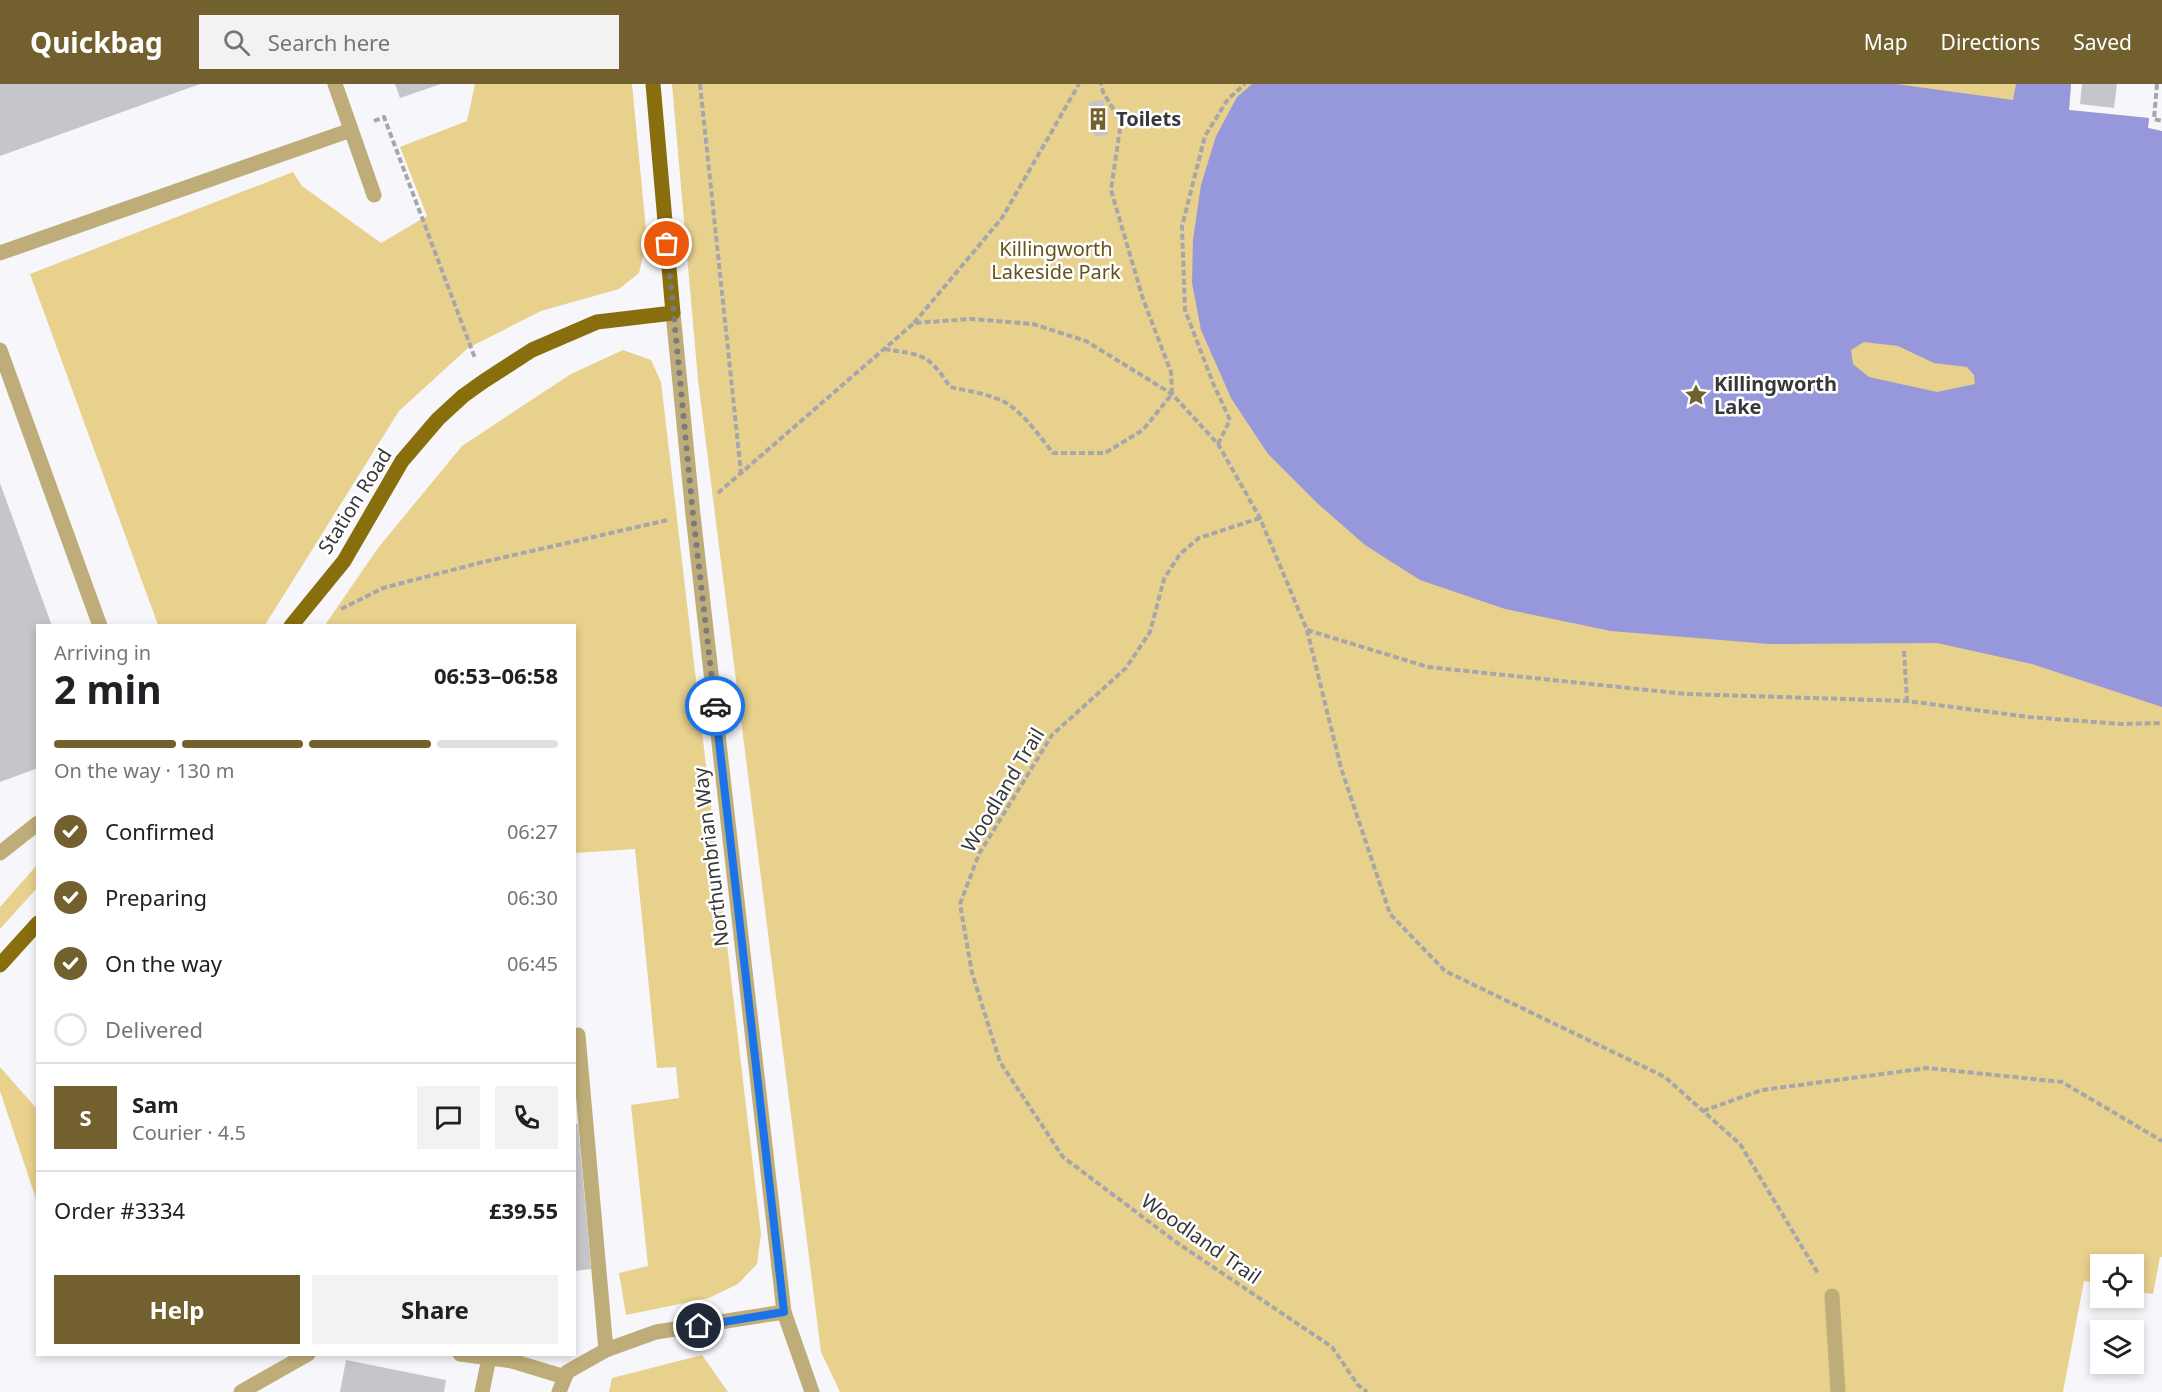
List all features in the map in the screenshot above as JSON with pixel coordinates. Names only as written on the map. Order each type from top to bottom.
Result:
[{"type":"main road","points":[[654,84],[673,313]]},
{"type":"main road","name":"Station Road","points":[[293,624],[344,561],[402,461],[438,419],[463,396],[532,350],[597,322],[673,313]]},
{"type":"main road","points":[[0,965],[36,925]]},
{"type":"street","points":[[335,84],[374,195]]},
{"type":"street","points":[[0,253],[351,130]]},
{"type":"street","name":"Northumbrian Way","points":[[673,313],[693,515],[784,1312],[812,1392]]},
{"type":"street","points":[[0,350],[99,624]]},
{"type":"street","points":[[0,853],[36,825]]},
{"type":"street","points":[[576,1036],[578,1035],[606,1350]]},
{"type":"street","points":[[1832,1296],[1838,1392]]},
{"type":"street","points":[[559,1392],[567,1372],[606,1350],[656,1332],[784,1312]]},
{"type":"street","points":[[241,1392],[304,1356]]},
{"type":"street","points":[[474,1356],[512,1361],[565,1377]]},
{"type":"street","points":[[482,1392],[489,1358]]},
{"type":"path","points":[[700,84],[741,473]]},
{"type":"path","points":[[335,612],[383,588],[479,563],[693,515],[914,323],[1002,218],[1079,84]]},
{"type":"path","points":[[884,349],[922,355],[936,366],[950,387],[981,394],[1008,404],[1053,453],[1105,453],[1143,430],[1173,394],[1172,372],[1143,299],[1111,190],[1122,122],[1103,92],[1101,84]]},
{"type":"path","points":[[1218,444],[1230,420],[1185,310],[1182,226],[1205,136],[1228,99],[1245,84]]},
{"type":"path","points":[[2157,84],[2154,119],[2162,121]]},
{"type":"path","points":[[351,130],[384,117],[483,381]]},
{"type":"path","points":[[914,323],[970,319],[1034,324],[1086,341],[1173,394],[1218,444],[1260,518],[1307,630],[1341,768],[1390,914],[1445,972],[1665,1077],[1740,1144],[1832,1296]]},
{"type":"path","name":"Woodland Trail","points":[[1260,518],[1199,538],[1180,554],[1164,579],[1150,632],[1126,668],[1052,735],[979,854],[960,904],[972,973],[1000,1062],[1063,1157],[1176,1242],[1332,1347],[1358,1385],[1367,1392]]},
{"type":"path","points":[[1307,630],[1428,667],[1686,694],[1907,701],[2029,717],[2121,724],[2162,723]]},
{"type":"path","points":[[1904,651],[1907,701]]},
{"type":"path","points":[[1703,1111],[1762,1090],[1927,1068],[2062,1082],[2162,1140]]},
{"type":"green space","points":[[475,84],[632,84],[647,240],[639,273],[619,289],[541,311],[468,348],[399,411],[266,624],[158,624],[30,274],[293,172],[302,186],[381,243],[427,216],[400,147],[467,121]]},
{"type":"green space","name":"Killingworth Lakeside Park","points":[[672,84],[2071,84],[2069,110],[2149,118],[2148,128],[2162,131],[2162,1257],[2160,1257],[2153,1294],[2144,1293],[2144,1254],[2090,1254],[2090,1282],[2084,1281],[2063,1392],[840,1392],[821,1352],[698,380]]},
{"type":"green space","points":[[623,350],[651,360],[661,382],[761,1234],[757,1264],[738,1284],[709,1298],[626,1315],[619,1273],[648,1266],[631,1105],[679,1098],[676,1067],[657,1068],[635,849],[576,853],[576,624],[326,624],[378,548],[462,446],[571,374]]},
{"type":"green space","points":[[36,866],[36,889],[0,929],[0,907]]},
{"type":"green space","points":[[0,1067],[36,1108],[36,1199],[0,1091]]},
{"type":"green space","points":[[702,1355],[728,1392],[609,1392],[612,1378]]},
{"type":"water","name":"Killingworth Lake","points":[[1252,84],[1896,84],[2013,100],[2016,84],[2071,84],[2069,110],[2149,118],[2148,128],[2162,131],[2162,707],[2032,664],[1937,643],[1769,644],[1611,631],[1505,609],[1420,580],[1365,545],[1317,503],[1268,454],[1231,398],[1201,330],[1192,283],[1193,239],[1201,185],[1216,136],[1237,97]],"holes":[[[1864,342],[1898,346],[1934,363],[1967,367],[1974,375],[1975,384],[1937,392],[1869,377],[1853,364],[1851,350]]]},
{"type":"building","points":[[0,84],[200,84],[0,156]]},
{"type":"building","points":[[395,84],[441,84],[400,98]]},
{"type":"building","points":[[2082,84],[2117,84],[2114,108],[2080,104]]},
{"type":"building","name":"Toilets","points":[[1103,100],[1108,135],[1094,137],[1089,102]]},
{"type":"building","points":[[0,483],[51,624],[36,624],[36,769],[0,782]]},
{"type":"building","points":[[576,1124],[578,1124],[591,1269],[576,1271]]},
{"type":"building","points":[[346,1360],[446,1380],[444,1392],[340,1392]]},
{"type":"way so far","points":[[667,244],[693,515],[715,706]]},
{"type":"place","name":"Toilets","points":[[1098,119]]},
{"type":"place","name":"Killingworth Lake","points":[[1696,395]]},
{"type":"route","points":[[699,1326],[784,1312],[715,706]]}]
